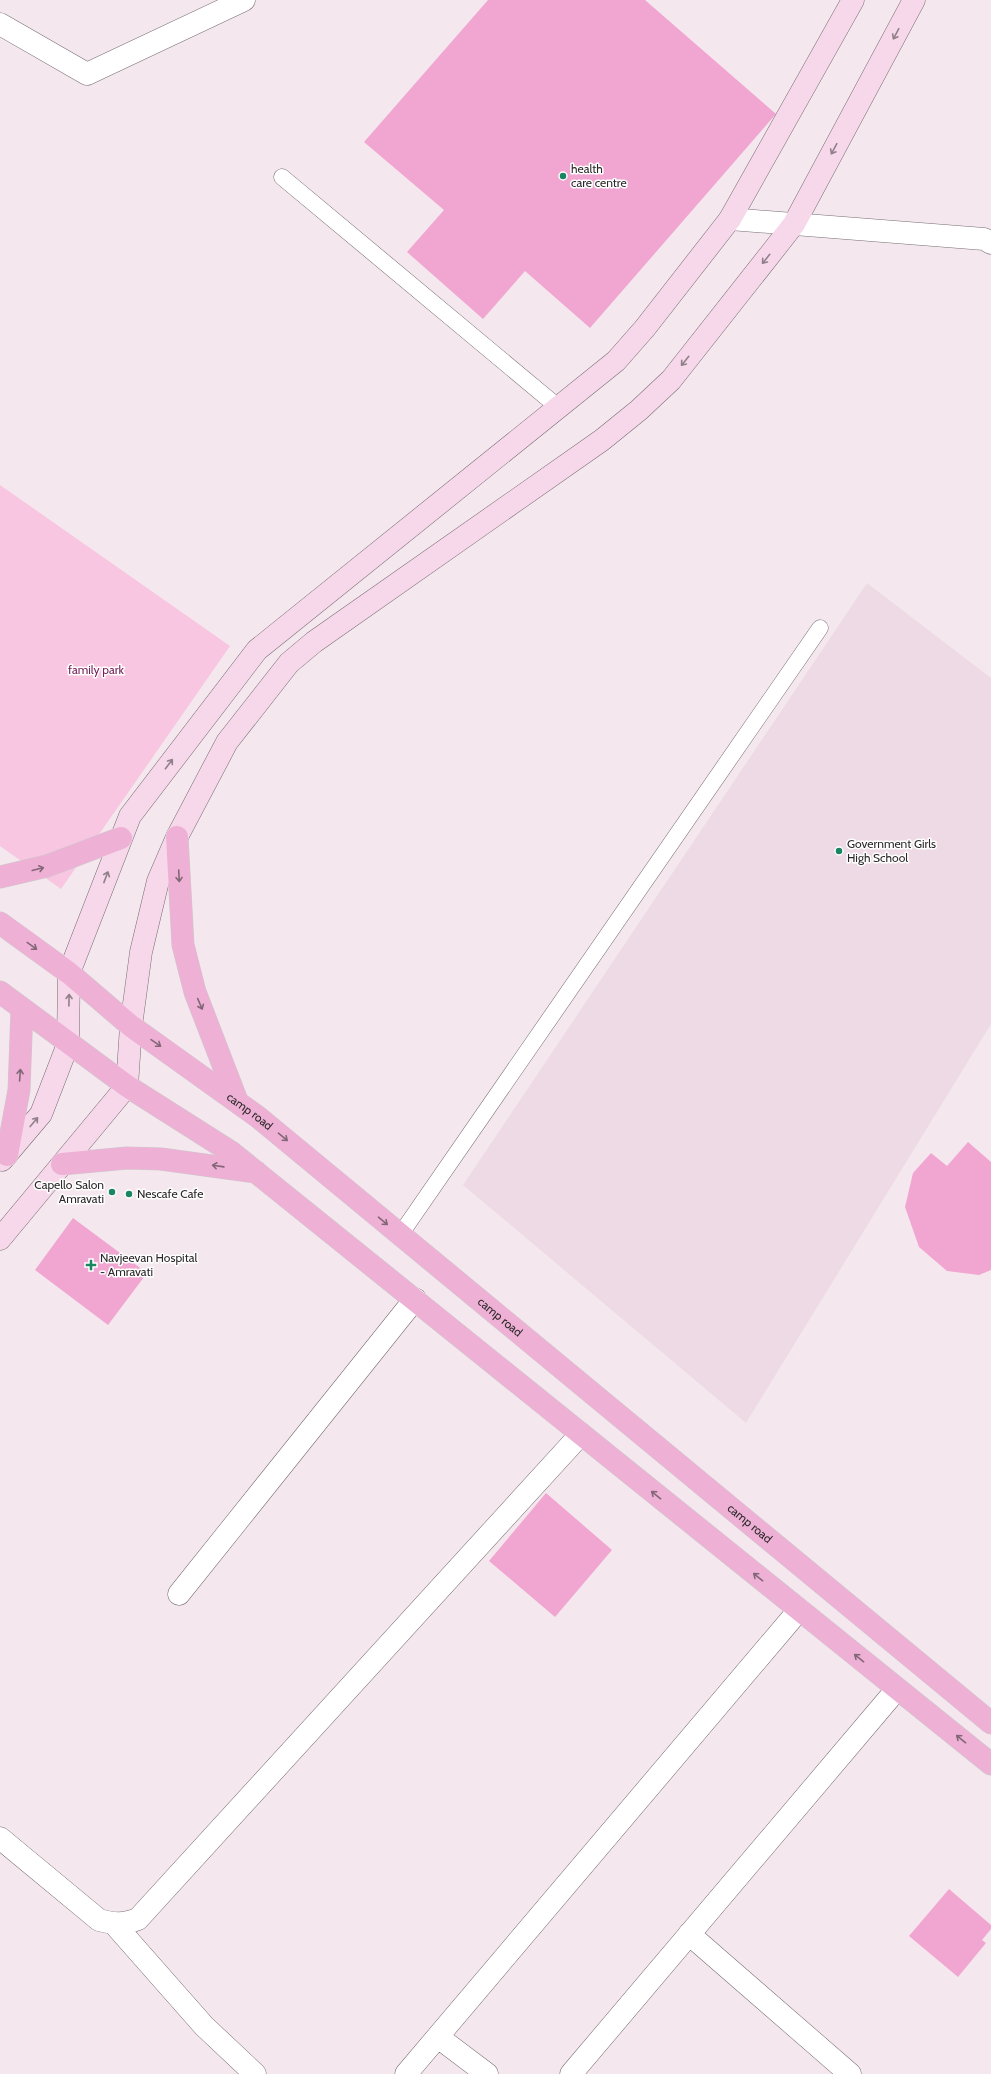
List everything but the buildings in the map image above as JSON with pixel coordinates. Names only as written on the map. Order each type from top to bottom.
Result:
[{"type":"main road","points":[[177,837],[183,945],[195,992],[237,1101]]},
{"type":"main road","points":[[0,877],[47,866],[121,838]]},
{"type":"main road","name":"camp road","points":[[0,923],[69,973],[131,1026],[237,1101],[991,1723]]},
{"type":"main road","points":[[0,992],[68,1044],[127,1086],[231,1152],[991,1764]]},
{"type":"main road","points":[[3,1158],[19,1090],[22,1009]]},
{"type":"main road","points":[[62,1164],[134,1158],[161,1159],[256,1172]]},
{"type":"street","points":[[0,24],[87,74],[244,0]]},
{"type":"street","points":[[3,1158],[41,1114],[68,1044],[69,973],[130,816],[256,650],[616,361],[646,328],[730,219],[853,0]]},
{"type":"street","points":[[0,1239],[127,1086],[131,1026],[141,952],[158,882],[177,837],[227,742],[289,663],[314,642],[602,440],[639,410],[671,380],[794,224],[914,0]]},
{"type":"street","points":[[730,219],[984,239],[991,243]]},
{"type":"street","points":[[179,1594],[415,1299]]},
{"type":"street","points":[[0,1838],[99,1920],[115,1924],[127,1924],[138,1919],[581,1434]]},
{"type":"street","points":[[406,2074],[799,1610]]},
{"type":"street","points":[[571,2074],[897,1689]]},
{"type":"street","points":[[115,1924],[204,2026],[255,2074]]},
{"type":"street","points":[[689,1934],[850,2074]]},
{"type":"street","points":[[438,2037],[487,2074]]},
{"type":"lane","points":[[282,177],[558,407]]},
{"type":"lane","points":[[400,1235],[820,628]]},
{"type":"shaded area","name":"Government Girls High School","points":[[867,583],[991,678],[991,1024],[746,1423],[463,1185]]},
{"type":"green space","name":"family park","points":[[0,485],[230,646],[61,889],[0,846]]},
{"type":"place","name":"health care centre","points":[[563,176]]},
{"type":"place","name":"Government Girls High School","points":[[839,851]]},
{"type":"place","name":"Capello Salon Amravati","points":[[112,1192]]},
{"type":"place","name":"Nescafe Cafe","points":[[129,1194]]},
{"type":"place","name":"Navjeevan Hospital - Amravati","points":[[91,1265]]}]
